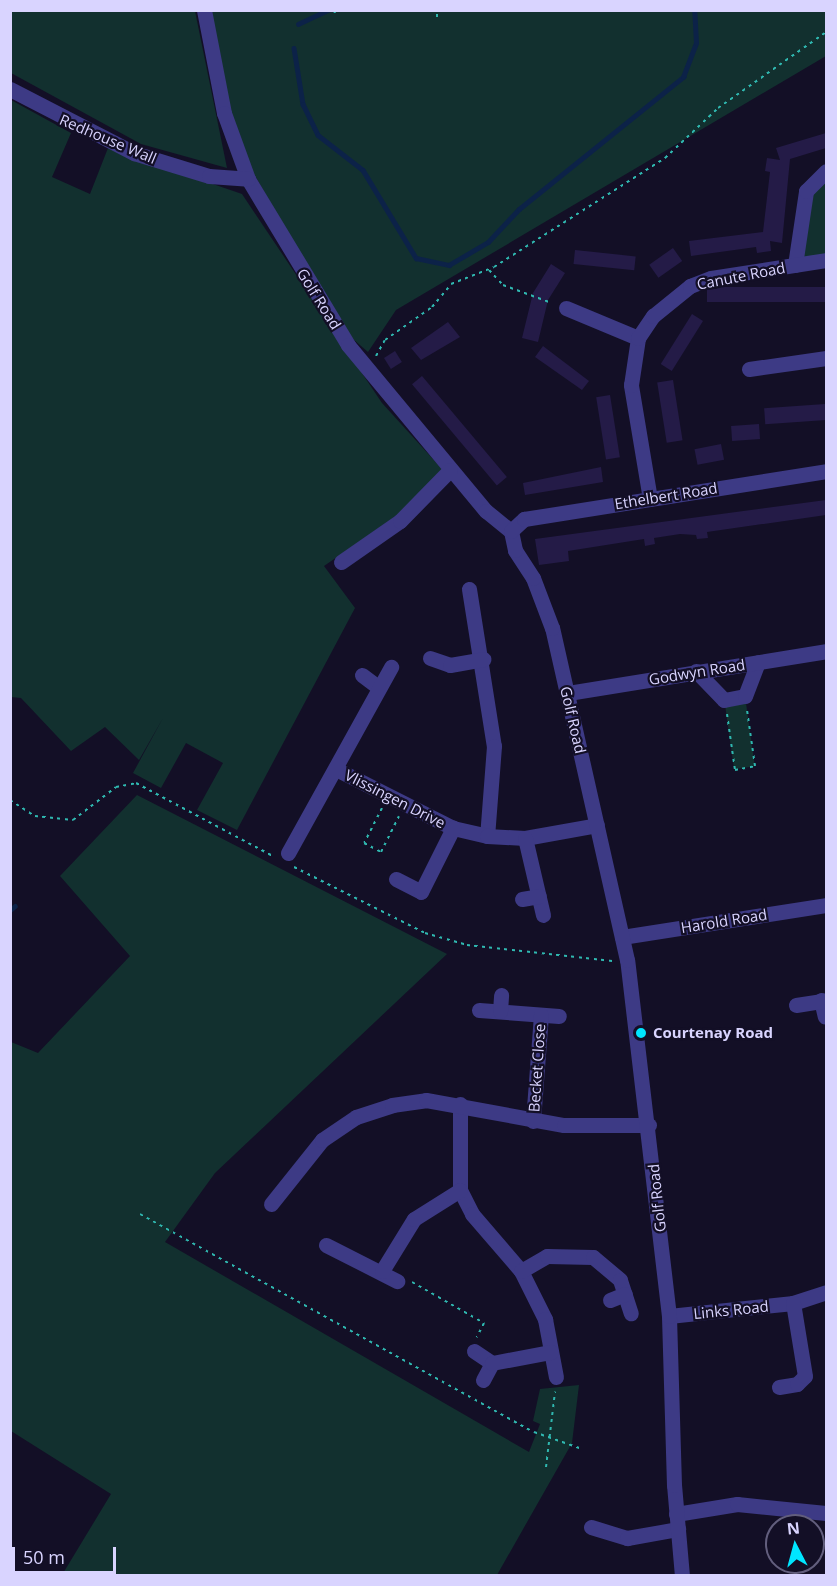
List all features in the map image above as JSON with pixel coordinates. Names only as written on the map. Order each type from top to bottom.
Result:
[{"type":"street","name":"Golf Road","points":[[204,10],[224,113],[248,179],[324,308],[368,369],[486,512],[511,531],[515,550],[533,578],[552,628],[627,960],[649,1125],[669,1316],[677,1522],[682,1575]]},
{"type":"street","name":"Redhouse Wall","points":[[10,89],[134,153],[209,176],[248,179]]},
{"type":"street","name":"Canute Road","points":[[795,265],[806,191],[826,171]]},
{"type":"street","name":"Canute Road","points":[[650,499],[631,385],[638,338],[653,316],[690,286],[826,260]]},
{"type":"street","points":[[566,308],[638,338]]},
{"type":"street","points":[[749,369],[826,358]]},
{"type":"street","points":[[341,562],[400,521],[450,470]]},
{"type":"street","name":"Ethelbert Road","points":[[511,531],[524,519],[826,471]]},
{"type":"street","points":[[469,589],[483,659],[495,753],[487,836]]},
{"type":"street","name":"Godwyn Road","points":[[568,693],[826,651]]},
{"type":"street","points":[[430,658],[450,665],[483,659]]},
{"type":"street","points":[[696,671],[698,679],[724,700],[745,696],[758,662]]},
{"type":"street","points":[[284,858],[336,769],[378,687],[391,667]]},
{"type":"street","points":[[362,675],[378,687]]},
{"type":"street","name":"Vlissingen Drive","points":[[336,769],[453,828],[487,836],[525,838],[597,825]]},
{"type":"street","points":[[396,879],[421,892],[453,828]]},
{"type":"street","points":[[525,838],[543,915]]},
{"type":"street","points":[[522,899],[539,896]]},
{"type":"street","name":"Harold Road","points":[[622,937],[826,905]]},
{"type":"street","points":[[500,1011],[501,995]]},
{"type":"street","points":[[796,1005],[824,1000],[825,1017]]},
{"type":"street","name":"Becket Close","points":[[479,1010],[559,1016]]},
{"type":"street","name":"Becket Close","points":[[533,1121],[541,1015]]},
{"type":"street","points":[[271,1204],[322,1140],[356,1117],[426,1100],[460,1104],[533,1121],[649,1125]]},
{"type":"street","points":[[460,1104],[460,1190],[472,1214],[521,1270],[545,1319],[556,1377]]},
{"type":"street","points":[[382,1271],[414,1219],[460,1190]]},
{"type":"street","points":[[326,1245],[382,1271],[397,1281]]},
{"type":"street","points":[[521,1270],[547,1256],[593,1257],[609,1266],[625,1294],[631,1313]]},
{"type":"street","name":"Links Road","points":[[669,1316],[793,1303],[826,1292]]},
{"type":"street","points":[[610,1299],[625,1294]]},
{"type":"street","points":[[779,1387],[797,1384],[805,1376],[793,1303]]},
{"type":"street","points":[[474,1351],[492,1363],[551,1352]]},
{"type":"street","points":[[483,1380],[492,1363]]},
{"type":"street","points":[[591,1527],[627,1538],[737,1504],[826,1513]]},
{"type":"path","points":[[334,10],[336,17]]},
{"type":"path","points":[[437,10],[437,17]]},
{"type":"path","points":[[368,369],[385,339],[432,307],[451,284],[489,270],[665,158],[718,108],[826,32]]},
{"type":"path","points":[[489,270],[503,285],[566,308]]},
{"type":"path","points":[[724,700],[735,770],[755,765],[745,696]]},
{"type":"path","points":[[10,800],[35,816],[73,820],[116,787],[136,783],[425,933],[467,945],[627,960]]},
{"type":"path","points":[[388,797],[364,843],[381,852],[405,805]]},
{"type":"path","points":[[140,1214],[553,1439],[582,1449]]},
{"type":"path","points":[[397,1281],[406,1278],[446,1298],[484,1323],[474,1351]]},
{"type":"path","points":[[546,1467],[553,1439],[556,1377]]},
{"type":"green space","points":[[10,11],[195,11],[227,168],[141,144],[11,73]]},
{"type":"green space","points":[[208,11],[826,11],[826,56],[396,310],[368,352],[346,333],[236,143]]},
{"type":"green space","points":[[11,100],[71,133],[52,177],[90,194],[108,148],[242,194],[382,403],[442,469],[399,514],[324,566],[355,608],[237,830],[197,810],[223,763],[186,743],[161,788],[133,773],[163,718],[139,760],[105,727],[71,751],[21,698],[11,697]]},
{"type":"green space","points":[[826,171],[826,260],[795,265],[806,191]]},
{"type":"green space","points":[[745,696],[755,766],[734,769],[724,699]]},
{"type":"green space","points":[[137,795],[447,954],[215,1173],[165,1242],[529,1452],[540,1424],[533,1421],[540,1389],[579,1385],[572,1443],[497,1575],[62,1575],[111,1494],[11,1431],[11,1042],[38,1053],[130,956],[60,876]]},
{"type":"building","points":[[826,133],[826,148],[790,159],[782,243],[770,241],[771,251],[757,253],[756,247],[691,256],[689,241],[763,232],[770,172],[765,171],[767,158],[780,160],[776,148]]},
{"type":"building","points":[[673,248],[682,261],[658,278],[649,265]]},
{"type":"building","points":[[575,250],[636,256],[634,270],[574,264]]},
{"type":"building","points":[[551,264],[565,273],[548,300],[538,342],[522,338],[533,293]]},
{"type":"building","points":[[707,287],[826,287],[826,302],[707,302]]},
{"type":"building","points":[[692,314],[703,321],[672,371],[661,364]]},
{"type":"building","points":[[448,322],[460,337],[421,360],[411,348]]},
{"type":"building","points":[[543,346],[589,381],[582,390],[535,357]]},
{"type":"building","points":[[395,351],[402,362],[391,369],[384,358]]},
{"type":"building","points":[[422,376],[507,477],[497,485],[412,384]]},
{"type":"building","points":[[673,380],[683,440],[667,443],[657,383]]},
{"type":"building","points":[[610,395],[620,457],[606,459],[596,397]]},
{"type":"building","points":[[825,404],[826,420],[765,424],[764,408]]},
{"type":"building","points":[[759,424],[760,439],[732,441],[731,426]]},
{"type":"building","points":[[721,444],[724,460],[698,465],[694,449]]},
{"type":"building","points":[[601,467],[603,482],[525,495],[523,483]]},
{"type":"building","points":[[826,500],[826,515],[707,532],[708,538],[697,539],[696,535],[680,534],[654,538],[655,544],[645,546],[644,539],[568,551],[569,561],[539,565],[535,539]]},
{"type":"waterway","points":[[298,24],[328,10]]},
{"type":"waterway","points":[[446,10],[468,10]]},
{"type":"waterway","points":[[294,48],[303,104],[318,135],[363,170],[416,258],[449,265],[488,242],[519,209],[683,77],[696,43],[694,10]]},
{"type":"waterway","points":[[10,910],[15,906]]},
{"type":"place","name":"Courtenay Road","points":[[641,1033]]}]
